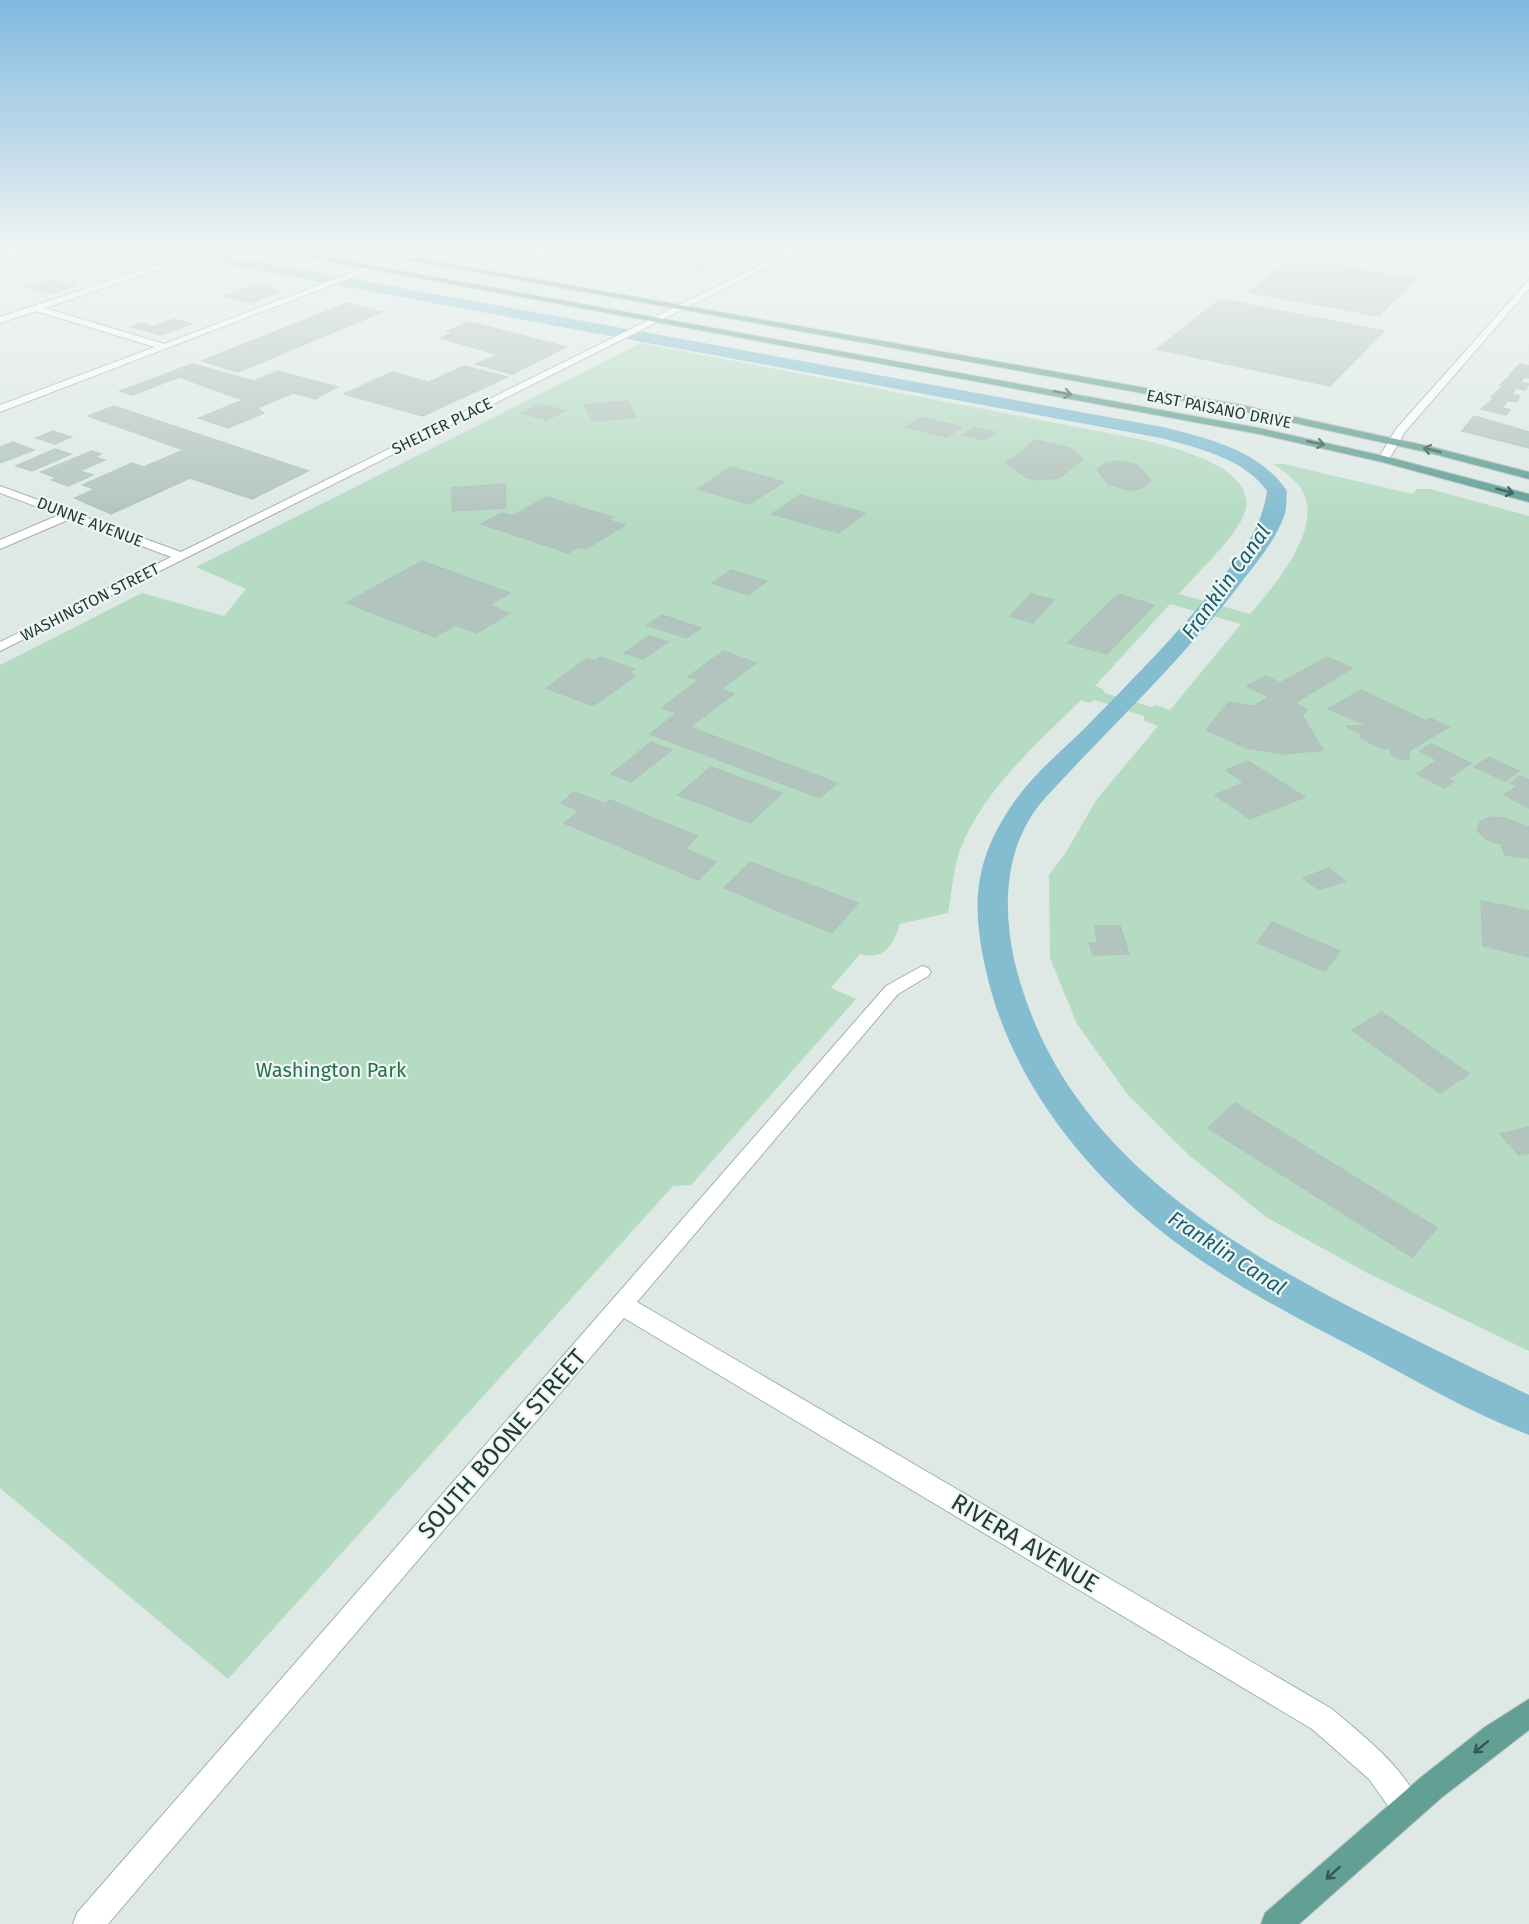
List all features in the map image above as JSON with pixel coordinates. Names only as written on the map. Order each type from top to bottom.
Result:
[{"type":"main road","name":"EAST PAISANO DRIVE","points":[[755,338],[1259,431],[1384,459],[1529,498]]},
{"type":"main road","name":"EAST PAISANO DRIVE","points":[[846,338],[1229,406],[1394,441],[1529,476]]},
{"type":"main road","points":[[1276,1924],[1406,1807],[1529,1713]]},
{"type":"street","points":[[134,338],[165,347]]},
{"type":"street","points":[[0,409],[189,338]]},
{"type":"street","name":"SHELTER PLACE","points":[[180,556],[619,338]]},
{"type":"street","points":[[1384,459],[1394,441],[1482,338]]},
{"type":"street","name":"DUNNE AVENUE","points":[[0,489],[180,556]]},
{"type":"street","points":[[0,545],[69,515]]},
{"type":"street","name":"WASHINGTON STREET","points":[[0,647],[180,556]]},
{"type":"street","name":"SOUTH BOONE STREET","points":[[89,1924],[891,990],[922,972]]},
{"type":"street","name":"RIVERA AVENUE","points":[[622,1305],[1322,1719],[1379,1769],[1406,1807]]},
{"type":"green space","name":"Washington Park","points":[[641,343],[1144,440],[1195,455],[1213,463],[1230,474],[1241,486],[1246,500],[1243,517],[1222,547],[1179,594],[1250,614],[1293,557],[1306,523],[1307,507],[1303,492],[1294,480],[1273,464],[1284,464],[1412,494],[1417,489],[1430,489],[1529,516],[1529,1351],[1371,1275],[1266,1217],[1191,1157],[1128,1095],[1077,1024],[1050,958],[1049,875],[1066,852],[1097,799],[1158,726],[1144,721],[1144,716],[1095,700],[1090,703],[1081,700],[1029,751],[982,807],[960,850],[948,913],[900,924],[891,944],[882,953],[869,956],[860,954],[831,988],[856,999],[691,1185],[673,1186],[228,1679],[0,1488],[0,665],[142,593],[224,616],[246,589],[196,567]],"holes":[[[1170,604],[1241,624],[1170,710],[1157,705],[1151,707],[1105,693],[1103,689],[1095,686]]]},
{"type":"building","points":[[260,338],[320,338],[238,372],[202,361]]},
{"type":"building","points":[[441,338],[530,338],[566,347],[512,374],[476,364],[499,355]]},
{"type":"building","points":[[1171,338],[1377,338],[1330,386],[1157,349]]},
{"type":"building","points":[[192,364],[254,381],[278,371],[337,387],[316,399],[293,393],[257,408],[264,413],[228,428],[199,418],[243,400],[179,377],[133,395],[120,391]]},
{"type":"building","points":[[1520,364],[1529,366],[1529,378],[1510,374]]},
{"type":"building","points":[[464,366],[507,377],[473,393],[431,381]]},
{"type":"building","points":[[392,372],[470,394],[423,416],[344,394]]},
{"type":"building","points":[[1511,375],[1524,377],[1521,382],[1529,384],[1525,390],[1500,385]]},
{"type":"building","points":[[1502,387],[1515,389],[1512,394],[1520,396],[1516,402],[1491,397]]},
{"type":"building","points":[[1493,399],[1507,402],[1502,408],[1510,410],[1506,415],[1481,409]]},
{"type":"building","points":[[628,401],[636,417],[593,421],[584,405]]},
{"type":"building","points":[[541,404],[565,411],[546,420],[522,413]]},
{"type":"building","points":[[114,406],[308,471],[252,499],[190,478],[111,514],[75,498],[95,489],[83,485],[132,463],[144,467],[184,450],[88,416]]},
{"type":"building","points":[[1474,416],[1529,432],[1529,448],[1462,431]]},
{"type":"building","points":[[921,417],[961,427],[947,437],[906,427]]},
{"type":"building","points":[[974,427],[995,432],[984,440],[963,435]]},
{"type":"building","points":[[53,431],[71,437],[55,444],[36,438]]},
{"type":"building","points":[[1036,440],[1069,448],[1083,459],[1059,478],[1037,480],[1026,477],[1006,463]]},
{"type":"building","points":[[13,442],[34,450],[0,463],[0,447]]},
{"type":"building","points":[[55,449],[71,454],[32,471],[16,466]]},
{"type":"building","points":[[92,451],[101,454],[95,457],[105,460],[79,471],[93,475],[68,486],[52,480],[57,478],[41,472]]},
{"type":"building","points":[[1117,461],[1137,465],[1151,481],[1140,489],[1129,490],[1108,484],[1097,469],[1106,463]]},
{"type":"building","points":[[731,467],[784,482],[749,504],[698,489]]},
{"type":"building","points":[[505,484],[506,508],[452,511],[452,488]]},
{"type":"building","points":[[800,495],[865,513],[839,533],[772,514]]},
{"type":"building","points":[[546,497],[612,517],[608,520],[625,525],[586,549],[578,547],[568,553],[481,524],[502,513],[513,516]]},
{"type":"building","points":[[422,561],[510,593],[489,605],[510,613],[477,633],[455,625],[435,637],[346,603]]},
{"type":"building","points":[[731,570],[767,581],[748,595],[712,583]]},
{"type":"building","points":[[1031,594],[1054,600],[1033,623],[1010,616]]},
{"type":"building","points":[[1118,594],[1154,605],[1107,654],[1068,643]]},
{"type":"building","points":[[662,615],[701,628],[686,638],[647,625]]},
{"type":"building","points":[[649,636],[668,642],[643,659],[624,653]]},
{"type":"building","points":[[723,651],[756,663],[721,689],[734,694],[690,727],[837,783],[820,798],[650,734],[677,713],[662,708],[698,680],[688,677]]},
{"type":"building","points":[[600,657],[634,669],[629,673],[635,676],[593,706],[546,688],[588,658],[595,661]]},
{"type":"building","points":[[1327,657],[1352,668],[1295,703],[1307,710],[1302,715],[1252,707],[1269,697],[1247,686],[1266,676],[1280,683]]},
{"type":"building","points":[[1361,690],[1426,721],[1430,718],[1449,727],[1410,750],[1409,759],[1399,759],[1392,755],[1390,749],[1381,748],[1361,738],[1361,734],[1346,726],[1369,726],[1328,709]]},
{"type":"building","points":[[1229,702],[1302,715],[1323,750],[1284,754],[1247,748],[1206,730]]},
{"type":"building","points":[[651,742],[672,750],[631,782],[611,774]]},
{"type":"building","points":[[1431,744],[1471,763],[1448,779],[1454,781],[1444,788],[1417,774],[1437,760],[1420,751]]},
{"type":"building","points":[[1489,757],[1519,771],[1505,781],[1474,767]]},
{"type":"building","points":[[1248,761],[1305,797],[1250,819],[1215,795],[1244,783],[1226,770]]},
{"type":"building","points":[[711,767],[782,793],[750,823],[678,795]]},
{"type":"building","points":[[1520,776],[1529,780],[1529,808],[1504,795],[1518,786],[1511,783]]},
{"type":"building","points":[[574,792],[606,804],[610,800],[697,836],[685,849],[716,862],[698,880],[564,823],[579,811],[561,803]]},
{"type":"building","points":[[1490,817],[1504,818],[1529,827],[1529,858],[1505,855],[1501,844],[1487,840],[1477,830],[1480,822]]},
{"type":"building","points":[[750,862],[858,903],[832,933],[724,888]]},
{"type":"building","points":[[1329,868],[1345,881],[1319,890],[1303,878]]},
{"type":"building","points":[[1481,901],[1529,911],[1529,957],[1483,946]]},
{"type":"building","points":[[1272,922],[1340,951],[1325,971],[1257,943]]},
{"type":"building","points":[[1095,926],[1120,926],[1129,954],[1093,955],[1089,943],[1097,943]]},
{"type":"building","points":[[1382,1012],[1469,1074],[1440,1093],[1352,1030]]},
{"type":"building","points":[[1235,1103],[1437,1228],[1412,1257],[1208,1128]]},
{"type":"building","points":[[1529,1127],[1529,1153],[1519,1155],[1500,1134]]},
{"type":"waterway","name":"Franklin Canal","points":[[646,338],[1163,433],[1227,453],[1243,460],[1269,479],[1277,491],[1274,515],[1254,552],[1178,645],[1034,794],[1010,831],[999,858],[991,902],[997,951],[1006,990],[1019,1028],[1060,1100],[1113,1164],[1172,1219],[1223,1255],[1278,1287],[1394,1349],[1529,1416]]}]
